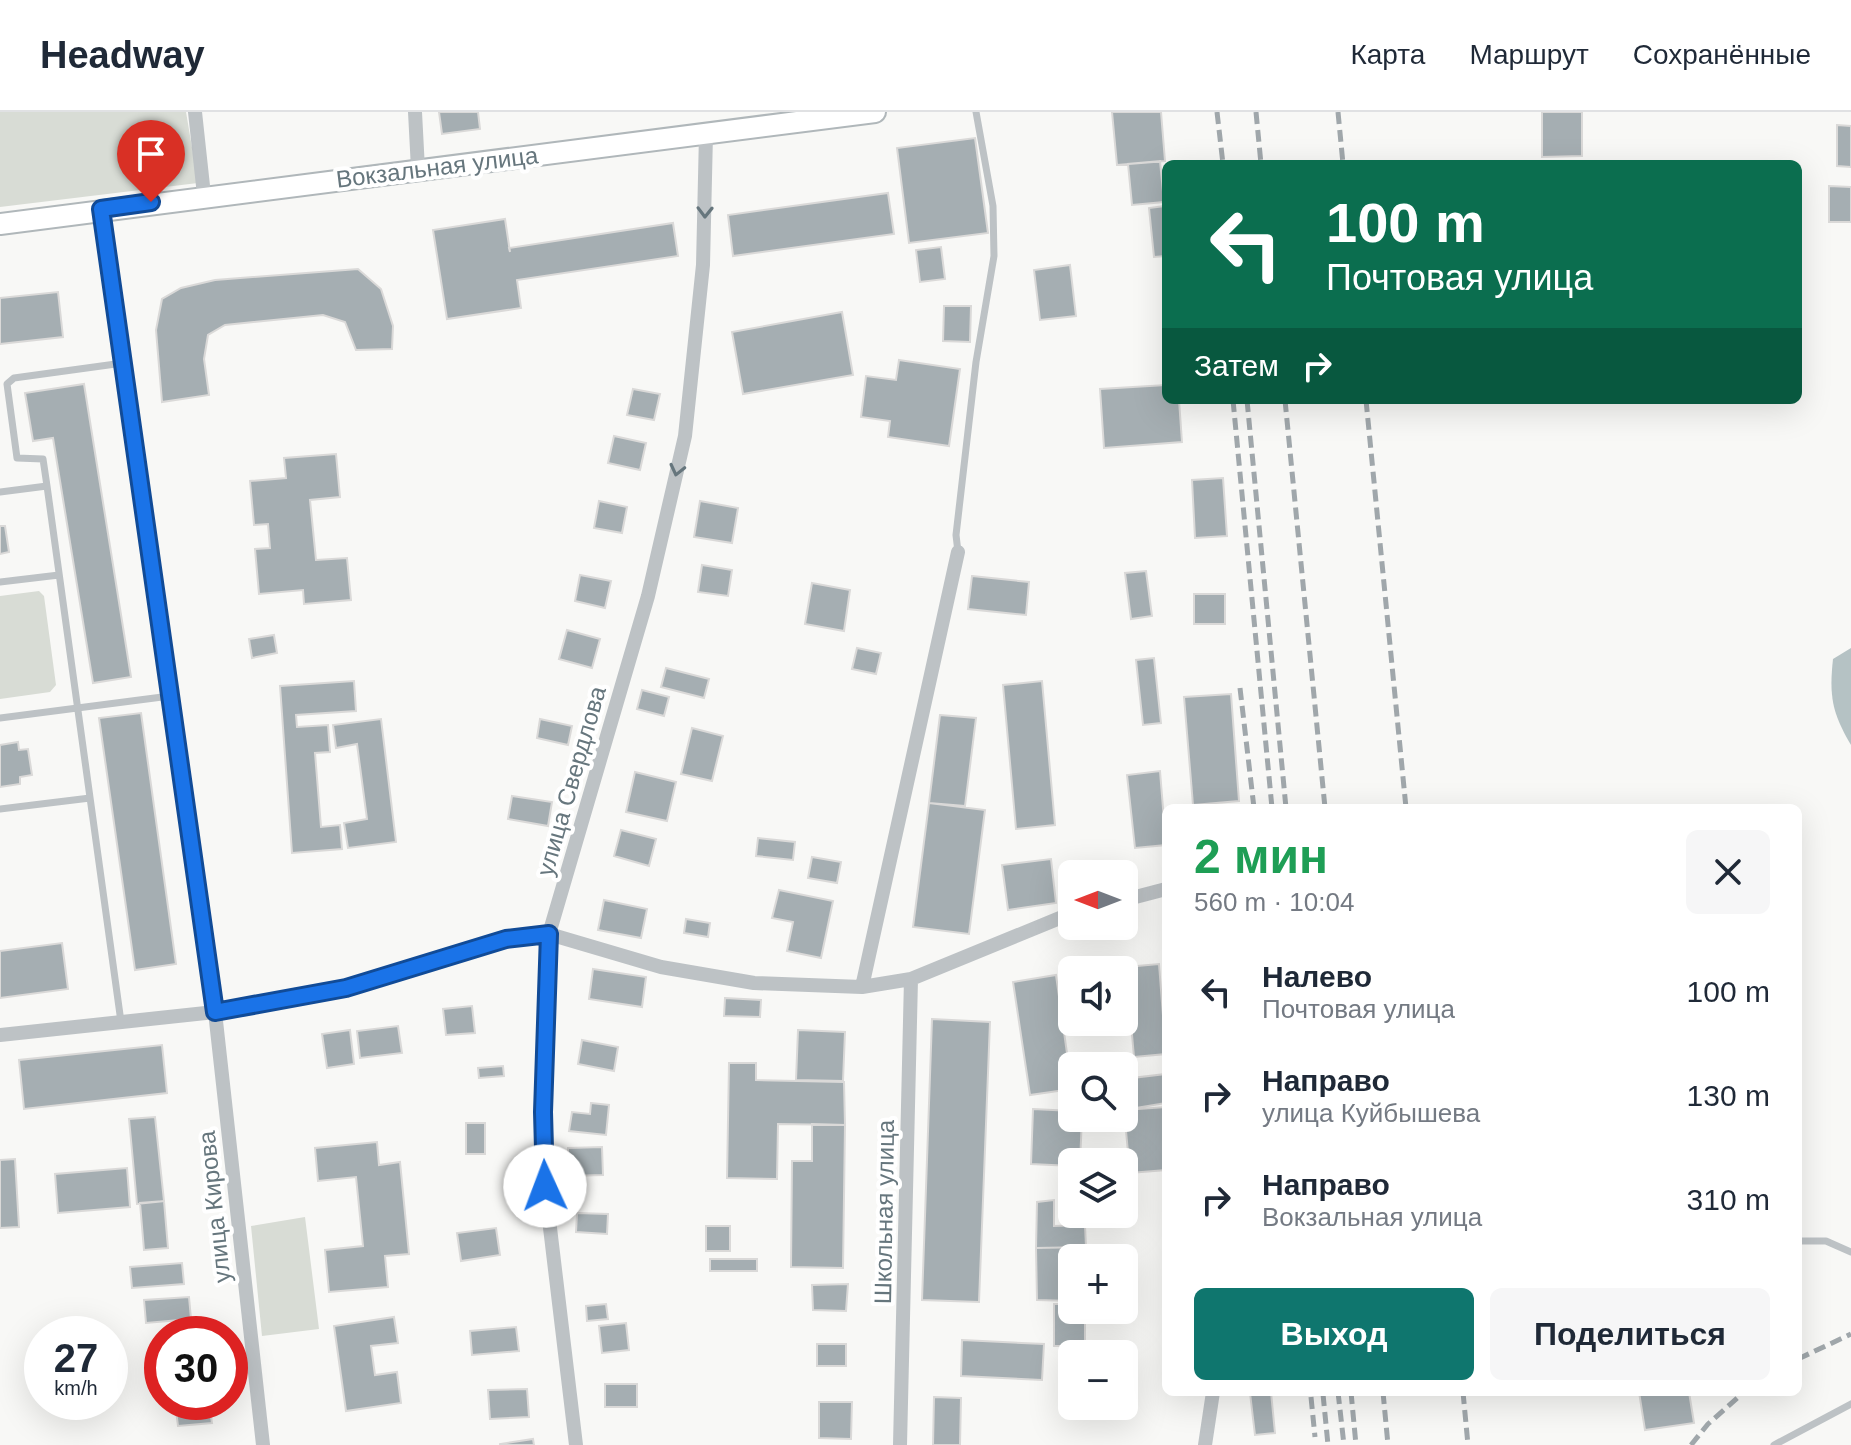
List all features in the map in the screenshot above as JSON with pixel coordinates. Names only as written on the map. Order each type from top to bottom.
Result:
[{"type":"street","points":[[195,112],[204,195]]},
{"type":"street","points":[[415,112],[418,169]]},
{"type":"street","name":"Вокзальная улица","points":[[0,224],[204,195],[875,112]]},
{"type":"street","name":"улица Свердлова","points":[[576,1445],[545,1186],[543,1112],[549,934],[648,596],[685,436],[703,265],[706,134]]},
{"type":"street","name":"улица Кирова","points":[[101,209],[215,1012],[263,1445]]},
{"type":"street","points":[[862,987],[958,552]]},
{"type":"street","points":[[1138,896],[1162,890]]},
{"type":"street","points":[[0,1035],[215,1012],[346,988],[506,939],[549,934],[661,967],[754,983],[862,987],[911,979],[1058,919]]},
{"type":"street","name":"Школьная улица","points":[[900,1445],[911,979]]},
{"type":"street","points":[[1205,1445],[1212,1396]]},
{"type":"lane","points":[[958,552],[956,535],[976,362],[994,256],[993,206],[976,112]]},
{"type":"lane","points":[[121,1022],[43,459],[17,458],[7,384],[14,378],[123,363]]},
{"type":"lane","points":[[0,492],[47,486]]},
{"type":"lane","points":[[0,582],[59,575]]},
{"type":"lane","points":[[0,718],[170,696]]},
{"type":"lane","points":[[0,809],[90,798]]},
{"type":"lane","points":[[1802,1241],[1826,1241],[1851,1252]]},
{"type":"lane","points":[[1774,1445],[1851,1404]]},
{"type":"shaded area","points":[[0,112],[186,112],[198,183],[0,207]]},
{"type":"shaded area","points":[[39,591],[44,596],[56,685],[50,692],[0,699],[0,596]]},
{"type":"shaded area","points":[[1851,648],[1851,745],[1833,704],[1831,684],[1833,659]]},
{"type":"shaded area","points":[[305,1217],[319,1329],[262,1336],[251,1226]]},
{"type":"building","points":[[439,112],[478,112],[480,129],[442,134]]},
{"type":"building","points":[[1112,112],[1161,112],[1165,160],[1117,165]]},
{"type":"building","points":[[1542,112],[1582,112],[1582,156],[1542,157]]},
{"type":"building","points":[[1837,125],[1851,126],[1851,167],[1837,166]]},
{"type":"building","points":[[975,138],[988,233],[909,243],[897,148]]},
{"type":"building","points":[[1160,161],[1162,202],[1132,205],[1128,164]]},
{"type":"building","points":[[1829,186],[1851,187],[1851,222],[1829,222]]},
{"type":"building","points":[[888,193],[894,234],[733,256],[728,215]]},
{"type":"building","points":[[1162,206],[1162,256],[1154,257],[1149,208]]},
{"type":"building","points":[[505,219],[509,248],[673,223],[678,256],[517,280],[521,308],[447,319],[433,230]]},
{"type":"building","points":[[941,247],[945,279],[920,282],[916,250]]},
{"type":"building","points":[[1070,265],[1076,316],[1040,320],[1034,270]]},
{"type":"building","points":[[358,269],[381,289],[393,326],[392,349],[356,350],[345,322],[323,315],[225,325],[208,335],[204,359],[209,395],[162,402],[156,330],[162,299],[181,288],[215,280]]},
{"type":"building","points":[[58,292],[63,337],[0,344],[0,298]]},
{"type":"building","points":[[944,306],[971,306],[970,342],[943,341]]},
{"type":"building","points":[[842,312],[853,375],[743,394],[732,332]]},
{"type":"building","points":[[899,360],[960,369],[949,446],[888,437],[890,421],[861,417],[866,376],[896,380]]},
{"type":"building","points":[[84,384],[131,677],[93,683],[53,438],[33,441],[25,393]]},
{"type":"building","points":[[1162,385],[1162,404],[1179,404],[1182,442],[1104,448],[1100,389]]},
{"type":"building","points":[[633,389],[660,394],[654,420],[627,415]]},
{"type":"building","points":[[614,436],[646,443],[640,470],[608,463]]},
{"type":"building","points":[[336,454],[340,497],[310,500],[316,560],[347,558],[351,600],[304,604],[303,590],[259,594],[255,549],[270,548],[268,524],[254,525],[250,481],[286,478],[284,458]]},
{"type":"building","points":[[1223,478],[1227,536],[1195,538],[1192,480]]},
{"type":"building","points":[[599,501],[627,507],[622,533],[594,528]]},
{"type":"building","points":[[700,501],[738,508],[732,543],[694,537]]},
{"type":"building","points":[[0,526],[5,526],[9,552],[0,554]]},
{"type":"building","points":[[702,565],[732,570],[728,596],[698,592]]},
{"type":"building","points":[[1146,571],[1152,616],[1131,619],[1125,573]]},
{"type":"building","points":[[580,575],[611,581],[605,608],[575,601]]},
{"type":"building","points":[[972,576],[1029,582],[1026,615],[968,609]]},
{"type":"building","points":[[812,583],[850,590],[844,631],[805,624]]},
{"type":"building","points":[[1194,594],[1225,594],[1225,624],[1194,624]]},
{"type":"building","points":[[567,630],[600,639],[592,668],[559,659]]},
{"type":"building","points":[[274,635],[277,653],[252,658],[249,639]]},
{"type":"building","points":[[857,648],[881,653],[876,674],[852,669]]},
{"type":"building","points":[[1154,658],[1161,723],[1143,725],[1136,660]]},
{"type":"building","points":[[666,668],[709,679],[704,698],[661,687]]},
{"type":"building","points":[[354,681],[356,711],[296,715],[297,727],[328,725],[330,752],[315,753],[321,827],[340,825],[342,849],[292,853],[280,686]]},
{"type":"building","points":[[1042,681],[1055,825],[1016,829],[1003,685]]},
{"type":"building","points":[[642,690],[669,697],[664,716],[637,709]]},
{"type":"building","points":[[1231,694],[1239,801],[1193,804],[1184,697]]},
{"type":"building","points":[[141,713],[176,964],[135,970],[99,718]]},
{"type":"building","points":[[940,715],[976,718],[965,806],[929,803]]},
{"type":"building","points":[[381,719],[396,842],[348,848],[344,823],[367,819],[357,744],[336,748],[333,725]]},
{"type":"building","points":[[540,719],[572,726],[568,745],[537,738]]},
{"type":"building","points":[[692,728],[723,736],[712,781],[681,774]]},
{"type":"building","points":[[18,742],[19,750],[28,749],[32,775],[20,777],[20,784],[0,787],[0,745]]},
{"type":"building","points":[[1160,771],[1162,845],[1135,848],[1127,775]]},
{"type":"building","points":[[635,772],[676,782],[667,821],[626,812]]},
{"type":"building","points":[[512,796],[552,802],[548,826],[508,819]]},
{"type":"building","points":[[929,803],[985,810],[969,934],[913,927]]},
{"type":"building","points":[[621,830],[656,839],[649,866],[614,856]]},
{"type":"building","points":[[758,838],[795,842],[793,860],[756,856]]},
{"type":"building","points":[[812,857],[841,862],[837,883],[808,878]]},
{"type":"building","points":[[1051,859],[1056,903],[1008,910],[1002,865]]},
{"type":"building","points":[[779,890],[833,901],[821,958],[787,951],[793,922],[772,918]]},
{"type":"building","points":[[604,900],[647,909],[641,938],[598,930]]},
{"type":"building","points":[[686,919],[710,923],[708,937],[684,933]]},
{"type":"building","points":[[62,943],[68,989],[0,998],[0,951]]},
{"type":"building","points":[[1159,964],[1162,1054],[1138,1057],[1138,1052],[1134,1052],[1132,1036],[1138,1036],[1138,966]]},
{"type":"building","points":[[593,969],[646,977],[642,1007],[589,999]]},
{"type":"building","points":[[1056,975],[1058,1036],[1065,1036],[1067,1052],[1058,1052],[1058,1091],[1030,1095],[1013,982]]},
{"type":"building","points":[[725,998],[761,1000],[760,1017],[724,1016]]},
{"type":"building","points":[[472,1006],[475,1033],[446,1035],[443,1009]]},
{"type":"building","points":[[932,1019],[990,1022],[979,1302],[922,1300]]},
{"type":"building","points":[[398,1026],[402,1053],[360,1058],[357,1031]]},
{"type":"building","points":[[350,1030],[354,1064],[327,1068],[322,1034]]},
{"type":"building","points":[[798,1030],[845,1032],[843,1081],[796,1080]]},
{"type":"building","points":[[582,1040],[618,1047],[614,1071],[578,1064]]},
{"type":"building","points":[[162,1045],[167,1093],[24,1109],[19,1060]]},
{"type":"building","points":[[729,1063],[756,1063],[756,1080],[844,1082],[845,1125],[778,1124],[777,1179],[727,1178]]},
{"type":"building","points":[[503,1066],[504,1076],[479,1078],[478,1068]]},
{"type":"building","points":[[1162,1074],[1162,1104],[1138,1108],[1138,1077]]},
{"type":"building","points":[[591,1103],[609,1105],[606,1135],[569,1131],[572,1112],[590,1114]]},
{"type":"building","points":[[1162,1107],[1162,1170],[1138,1172],[1138,1148],[1128,1148],[1126,1132],[1138,1132],[1138,1109]]},
{"type":"building","points":[[1033,1109],[1058,1110],[1058,1132],[1081,1132],[1081,1148],[1058,1148],[1058,1165],[1031,1164]]},
{"type":"building","points":[[155,1117],[164,1201],[137,1204],[129,1119]]},
{"type":"building","points":[[466,1123],[485,1123],[485,1154],[466,1154]]},
{"type":"building","points":[[812,1124],[845,1125],[843,1268],[791,1267],[792,1161],[812,1161]]},
{"type":"building","points":[[377,1142],[379,1165],[400,1162],[409,1254],[385,1256],[388,1287],[329,1292],[325,1250],[363,1246],[356,1177],[318,1181],[315,1148]]},
{"type":"building","points":[[602,1147],[603,1175],[568,1176],[568,1148]]},
{"type":"building","points":[[15,1159],[19,1227],[0,1228],[0,1160]]},
{"type":"building","points":[[127,1168],[130,1207],[58,1213],[55,1174]]},
{"type":"building","points":[[1054,1200],[1054,1226],[1085,1228],[1086,1244],[1036,1248],[1037,1202]]},
{"type":"building","points":[[164,1201],[168,1248],[144,1250],[140,1203]]},
{"type":"building","points":[[577,1213],[608,1214],[607,1234],[576,1232]]},
{"type":"building","points":[[706,1226],[730,1226],[730,1251],[706,1251]]},
{"type":"building","points":[[496,1228],[500,1255],[461,1261],[457,1233]]},
{"type":"building","points":[[1036,1248],[1058,1248],[1058,1301],[1037,1300]]},
{"type":"building","points":[[710,1259],[757,1259],[757,1271],[710,1271]]},
{"type":"building","points":[[182,1263],[184,1284],[132,1288],[130,1267]]},
{"type":"building","points":[[848,1284],[846,1311],[813,1310],[812,1285]]},
{"type":"building","points":[[189,1297],[191,1316],[145,1316],[144,1300]]},
{"type":"building","points":[[606,1304],[608,1319],[587,1321],[586,1306]]},
{"type":"building","points":[[1054,1304],[1058,1304],[1058,1324],[1085,1324],[1085,1340],[1058,1340],[1058,1346],[1054,1346]]},
{"type":"building","points":[[394,1317],[398,1343],[371,1346],[375,1375],[397,1372],[401,1403],[346,1411],[334,1326]]},
{"type":"building","points":[[626,1323],[629,1350],[602,1353],[599,1326]]},
{"type":"building","points":[[516,1327],[519,1351],[472,1355],[470,1331]]},
{"type":"building","points":[[962,1340],[1044,1344],[1042,1380],[961,1376]]},
{"type":"building","points":[[817,1344],[846,1344],[846,1366],[817,1366]]},
{"type":"building","points":[[605,1384],[637,1384],[637,1407],[605,1407]]},
{"type":"building","points":[[527,1389],[529,1417],[490,1419],[488,1390]]},
{"type":"building","points":[[1250,1396],[1271,1396],[1275,1433],[1255,1435]]},
{"type":"building","points":[[1640,1396],[1690,1396],[1694,1423],[1645,1430]]},
{"type":"building","points":[[934,1397],[961,1398],[960,1445],[933,1445]]},
{"type":"building","points":[[819,1402],[852,1402],[851,1439],[819,1438]]},
{"type":"building","points":[[177,1420],[212,1420],[212,1423],[178,1426]]},
{"type":"building","points":[[533,1439],[534,1445],[500,1445],[500,1444]]},
{"type":"railway","points":[[1217,112],[1223,160]]},
{"type":"railway","points":[[1256,112],[1261,160]]},
{"type":"railway","points":[[1338,112],[1343,160]]},
{"type":"railway","points":[[1233,404],[1272,804]]},
{"type":"railway","points":[[1247,404],[1286,804]]},
{"type":"railway","points":[[1285,404],[1325,804]]},
{"type":"railway","points":[[1366,404],[1406,804]]},
{"type":"railway","points":[[1240,688],[1254,804]]},
{"type":"railway","points":[[1802,1357],[1851,1334]]},
{"type":"railway","points":[[1323,1396],[1328,1445]]},
{"type":"railway","points":[[1338,1396],[1344,1445]]},
{"type":"railway","points":[[1351,1396],[1356,1445]]},
{"type":"railway","points":[[1383,1396],[1388,1445]]},
{"type":"railway","points":[[1463,1396],[1468,1445]]},
{"type":"railway","points":[[1691,1445],[1708,1424],[1740,1396]]},
{"type":"railway","points":[[1311,1397],[1315,1437]]},
{"type":"route","points":[[151,202],[101,209],[215,1012],[346,988],[506,939],[549,934],[543,1112],[545,1186]]}]
